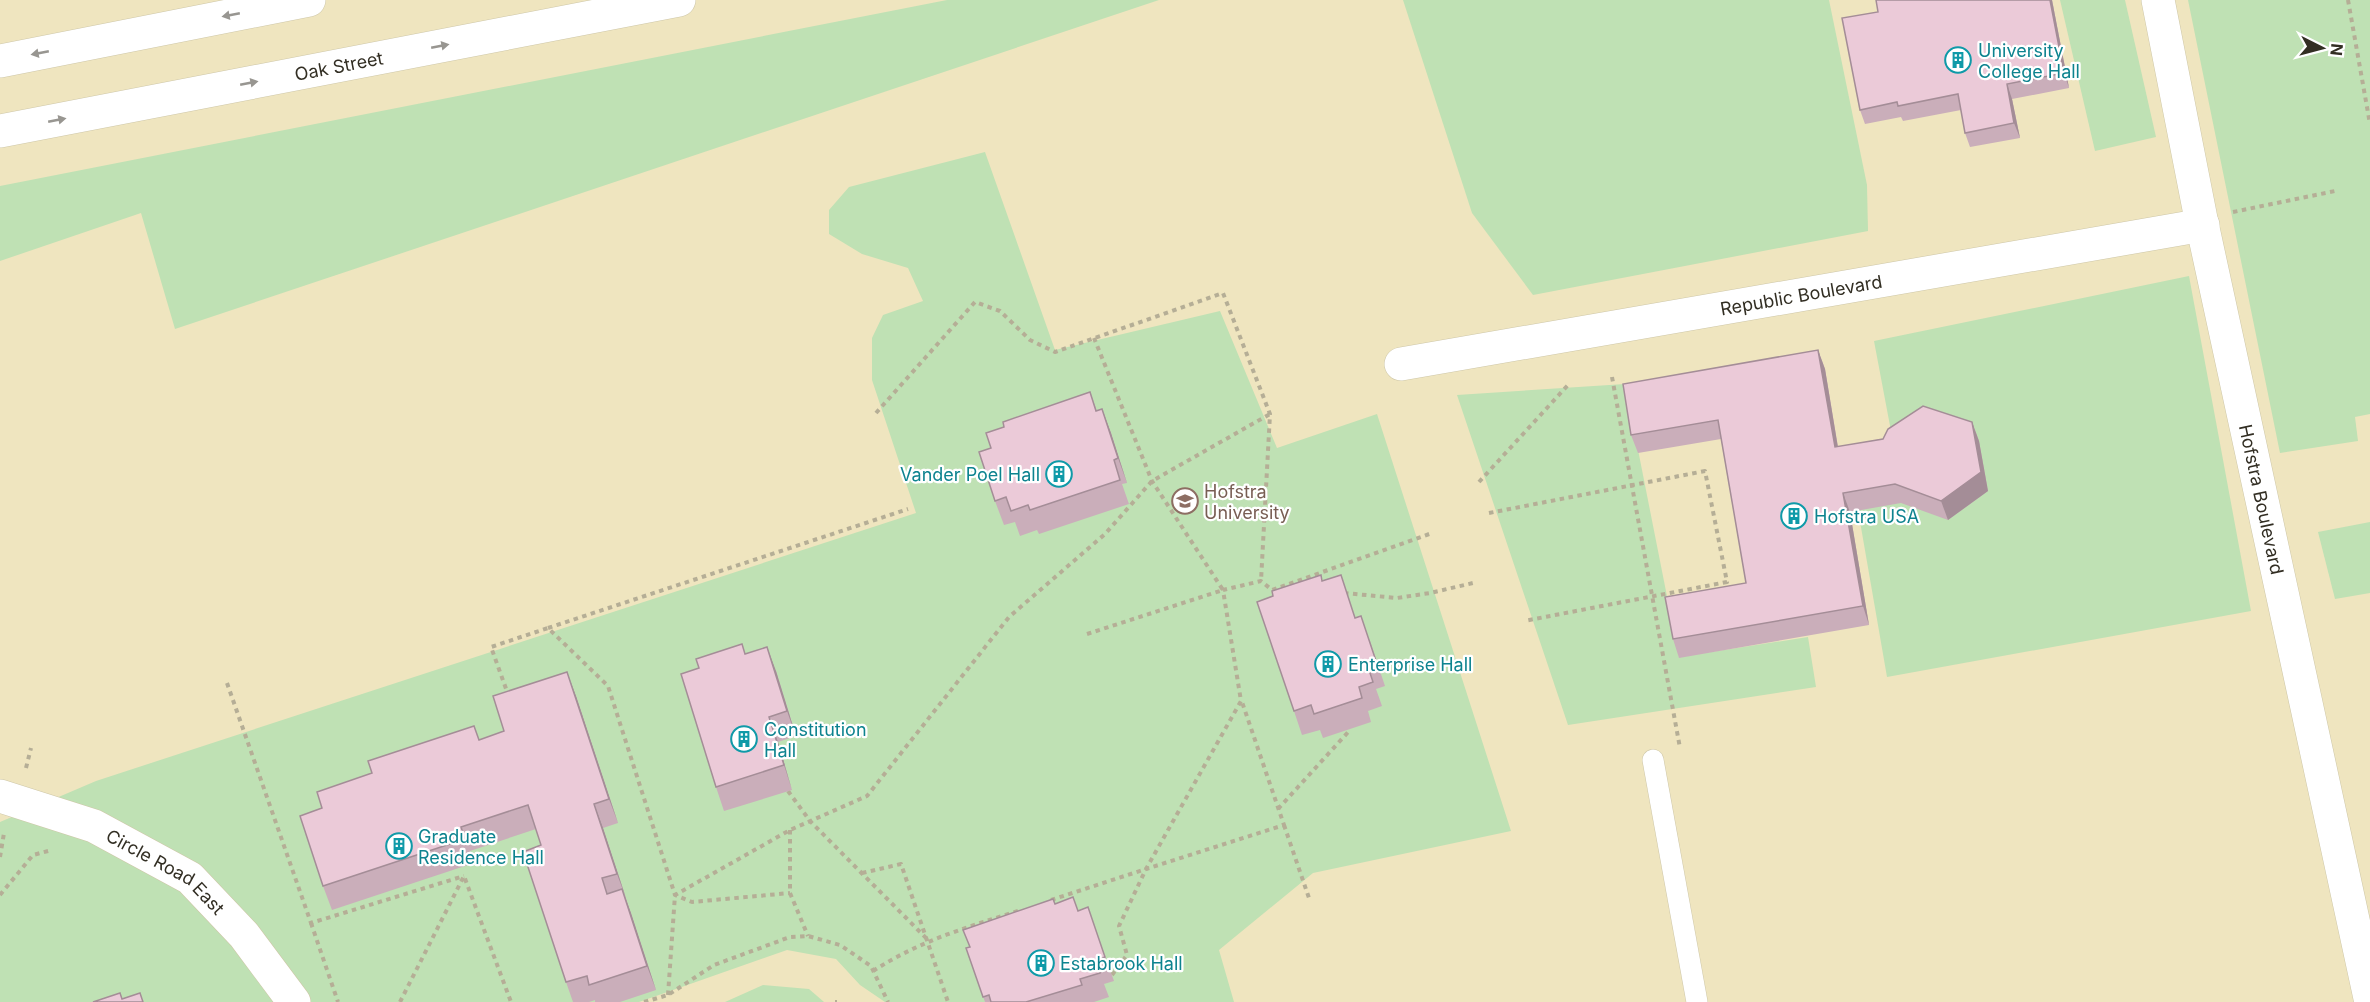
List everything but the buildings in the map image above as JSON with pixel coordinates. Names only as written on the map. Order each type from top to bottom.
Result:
[{"type":"street","points":[[0,61],[309,0]]},
{"type":"street","name":"Oak Street","points":[[0,131],[679,0]]},
{"type":"street","name":"Hofstra Boulevard","points":[[2158,0],[2202,222],[2370,998]]},
{"type":"street","name":"Republic Boulevard","points":[[1401,364],[2202,222]]},
{"type":"street","name":"Circle Road East","points":[[0,796],[94,825],[190,878],[244,935],[294,1002]]},
{"type":"lane","points":[[1653,760],[1696,1002]]},
{"type":"path","points":[[2348,0],[2370,124]]},
{"type":"path","points":[[2202,222],[2335,191]]},
{"type":"path","points":[[876,413],[975,302],[1000,311],[1030,340],[1055,352],[1223,293],[1270,414],[1261,580]]},
{"type":"path","points":[[1094,338],[1152,481],[1223,590],[1242,701],[1309,897]]},
{"type":"path","points":[[1612,376],[1682,755]]},
{"type":"path","points":[[1479,482],[1568,385]]},
{"type":"path","points":[[675,896],[790,830],[867,796],[1009,617],[1106,534],[1152,481],[1270,414]]},
{"type":"path","points":[[1489,513],[1706,471],[1727,582],[1524,621]]},
{"type":"path","points":[[512,706],[491,647],[908,509]]},
{"type":"path","points":[[1261,580],[1272,590],[1432,533]]},
{"type":"path","points":[[1310,577],[1317,584]]},
{"type":"path","points":[[1087,634],[1261,580]]},
{"type":"path","points":[[1334,591],[1397,597],[1430,593],[1473,583]]},
{"type":"path","points":[[548,628],[608,686],[675,896],[668,995]]},
{"type":"path","points":[[227,683],[338,1002]]},
{"type":"path","points":[[1112,975],[1127,955],[1119,926],[1146,869],[1242,701]]},
{"type":"path","points":[[1278,809],[1350,730]]},
{"type":"path","points":[[25,769],[31,748]]},
{"type":"path","points":[[788,791],[810,821],[928,940]]},
{"type":"path","points":[[1048,901],[1284,825]]},
{"type":"path","points":[[790,830],[790,893],[808,936]]},
{"type":"path","points":[[0,857],[4,833]]},
{"type":"path","points":[[0,895],[33,855],[56,848]]},
{"type":"path","points":[[861,873],[901,864],[948,1002]]},
{"type":"path","points":[[310,923],[464,876]]},
{"type":"path","points":[[400,1002],[464,876]]},
{"type":"path","points":[[464,876],[511,1002]]},
{"type":"path","points":[[675,896],[692,902],[790,893]]},
{"type":"path","points":[[873,971],[928,940],[1026,908]]},
{"type":"path","points":[[644,1002],[668,995],[714,965],[790,937],[808,936],[840,945],[871,966],[888,1002]]},
{"type":"shaded area","name":"Hofstra University","points":[[0,0],[2370,0],[2370,1002],[0,1002]]},
{"type":"green space","points":[[947,0],[1159,0],[175,329],[141,213],[0,261],[0,186]]},
{"type":"green space","points":[[1403,0],[1829,0],[1867,185],[1868,231],[1533,295],[1472,213]]},
{"type":"green space","points":[[2060,0],[2125,0],[2156,137],[2095,151]]},
{"type":"green space","points":[[2188,0],[2370,0],[2370,414],[2355,417],[2358,441],[2280,453]]},
{"type":"green space","points":[[985,152],[1055,350],[1220,311],[1277,448],[1377,414],[1511,831],[1313,873],[1219,950],[1234,1002],[885,1002],[860,985],[836,959],[787,950],[639,1002],[0,1002],[0,822],[96,781],[916,513],[872,380],[872,338],[883,315],[923,301],[908,268],[862,254],[829,234],[829,210],[849,187]]},
{"type":"green space","points":[[2189,276],[2251,611],[1887,677],[1858,510],[1894,447],[1874,341]]},
{"type":"green space","points":[[1625,384],[1679,657],[1808,637],[1816,687],[1568,725],[1457,395]]},
{"type":"green space","points":[[2370,522],[2370,593],[2335,599],[2318,532]]},
{"type":"green space","points":[[763,985],[809,989],[824,1002],[725,1002]]},
{"type":"place","name":"University College Hall","points":[[1958,60]]},
{"type":"place","name":"Vander Poel Hall","points":[[1059,474]]},
{"type":"place","name":"Hofstra University","points":[[1185,501]]},
{"type":"place","name":"Hofstra USA","points":[[1794,516]]},
{"type":"place","name":"Enterprise Hall","points":[[1328,664]]},
{"type":"place","name":"Constitution Hall","points":[[744,739]]},
{"type":"place","name":"Graduate Residence Hall","points":[[399,846]]},
{"type":"place","name":"Estabrook Hall","points":[[1041,963]]}]
